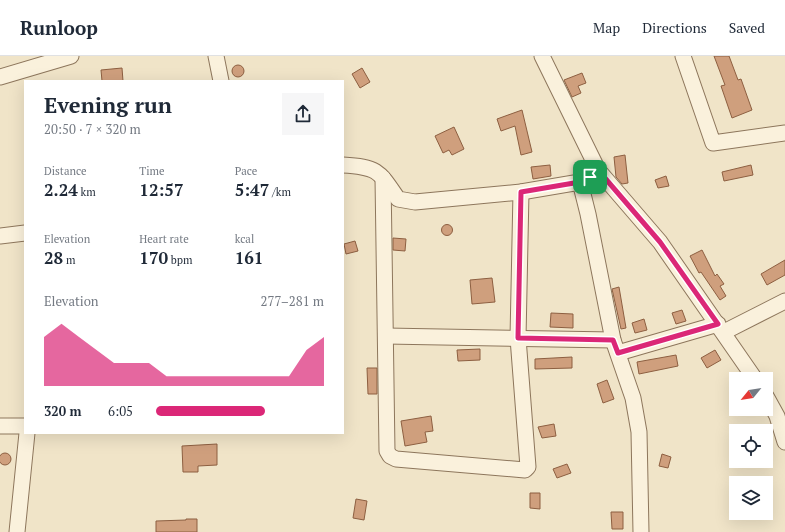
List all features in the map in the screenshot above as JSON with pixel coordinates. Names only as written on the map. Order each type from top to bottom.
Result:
[{"type":"street","points":[[0,77],[71,56]]},
{"type":"street","points":[[216,56],[221,80]]},
{"type":"street","points":[[542,56],[598,170],[660,242],[750,372]]},
{"type":"street","points":[[683,56],[713,143],[785,133]]},
{"type":"street","points":[[344,165],[366,166],[376,172],[384,178],[398,199],[405,202],[521,192],[580,182],[598,170]]},
{"type":"street","points":[[384,178],[387,452],[390,456],[396,459],[525,470],[528,467],[518,338],[521,192]]},
{"type":"street","points":[[580,182],[615,346],[633,398],[639,432],[641,532]]},
{"type":"street","points":[[0,236],[24,233]]},
{"type":"street","points":[[386,336],[518,338],[615,346],[721,328],[785,301]]},
{"type":"street","points":[[773,409],[777,416],[785,442]]},
{"type":"street","points":[[0,426],[24,426]]},
{"type":"street","points":[[18,532],[27,434]]},
{"type":"building","points":[[714,56],[729,56],[738,80],[741,79],[752,110],[732,118],[721,86],[725,85]]},
{"type":"building","points":[[238,65],[242,67],[244,71],[242,75],[238,77],[234,75],[232,71],[234,67]]},
{"type":"building","points":[[122,68],[123,80],[102,80],[101,70]]},
{"type":"building","points":[[362,68],[370,82],[360,88],[352,74]]},
{"type":"building","points":[[582,73],[586,83],[578,86],[581,93],[572,97],[564,80]]},
{"type":"building","points":[[522,110],[532,152],[521,155],[515,126],[501,131],[497,119]]},
{"type":"building","points":[[454,127],[464,149],[452,155],[449,150],[443,153],[435,136]]},
{"type":"building","points":[[625,155],[628,183],[622,184],[616,177],[614,157]]},
{"type":"building","points":[[550,165],[551,176],[533,179],[531,167]]},
{"type":"building","points":[[751,165],[753,175],[724,181],[722,172]]},
{"type":"building","points":[[666,176],[669,186],[658,188],[655,180]]},
{"type":"building","points":[[445,225],[449,225],[451,226],[451,234],[445,235],[442,232],[442,228]]},
{"type":"building","points":[[393,238],[406,239],[405,251],[393,250]]},
{"type":"building","points":[[355,241],[358,251],[346,254],[344,244]]},
{"type":"building","points":[[702,250],[715,276],[717,274],[724,284],[720,286],[726,296],[720,300],[701,272],[699,273],[690,256]]},
{"type":"building","points":[[785,260],[785,275],[767,285],[761,274]]},
{"type":"building","points":[[492,278],[495,302],[472,304],[470,280]]},
{"type":"building","points":[[619,287],[626,328],[621,329],[612,289]]},
{"type":"building","points":[[682,310],[686,321],[676,324],[672,313]]},
{"type":"building","points":[[551,313],[573,314],[573,328],[550,327]]},
{"type":"building","points":[[644,319],[647,330],[635,333],[632,323]]},
{"type":"building","points":[[480,349],[480,360],[458,361],[457,350]]},
{"type":"building","points":[[715,350],[721,360],[707,368],[701,358]]},
{"type":"building","points":[[676,355],[678,366],[639,374],[637,362]]},
{"type":"building","points":[[572,357],[572,368],[535,369],[535,359]]},
{"type":"building","points":[[367,368],[377,368],[377,394],[368,394]]},
{"type":"building","points":[[607,380],[614,399],[603,403],[597,384]]},
{"type":"building","points":[[431,416],[433,431],[425,432],[427,442],[405,446],[401,421]]},
{"type":"building","points":[[554,424],[556,436],[542,438],[538,427]]},
{"type":"building","points":[[217,444],[217,465],[198,466],[198,472],[183,472],[182,446]]},
{"type":"building","points":[[5,453],[9,455],[11,459],[9,463],[5,465],[1,463],[-1,459],[1,455]]},
{"type":"building","points":[[662,454],[671,457],[668,468],[659,466]]},
{"type":"building","points":[[567,464],[571,473],[557,478],[553,469]]},
{"type":"building","points":[[530,493],[540,493],[540,509],[530,508]]},
{"type":"building","points":[[356,499],[367,501],[364,520],[353,518]]},
{"type":"building","points":[[611,512],[623,512],[623,529],[612,529]]},
{"type":"building","points":[[197,519],[197,532],[156,532],[156,521]]},
{"type":"route","points":[[598,170],[660,242],[718,324],[618,353],[613,340],[518,338],[521,192],[580,182],[590,177],[598,170]]}]
